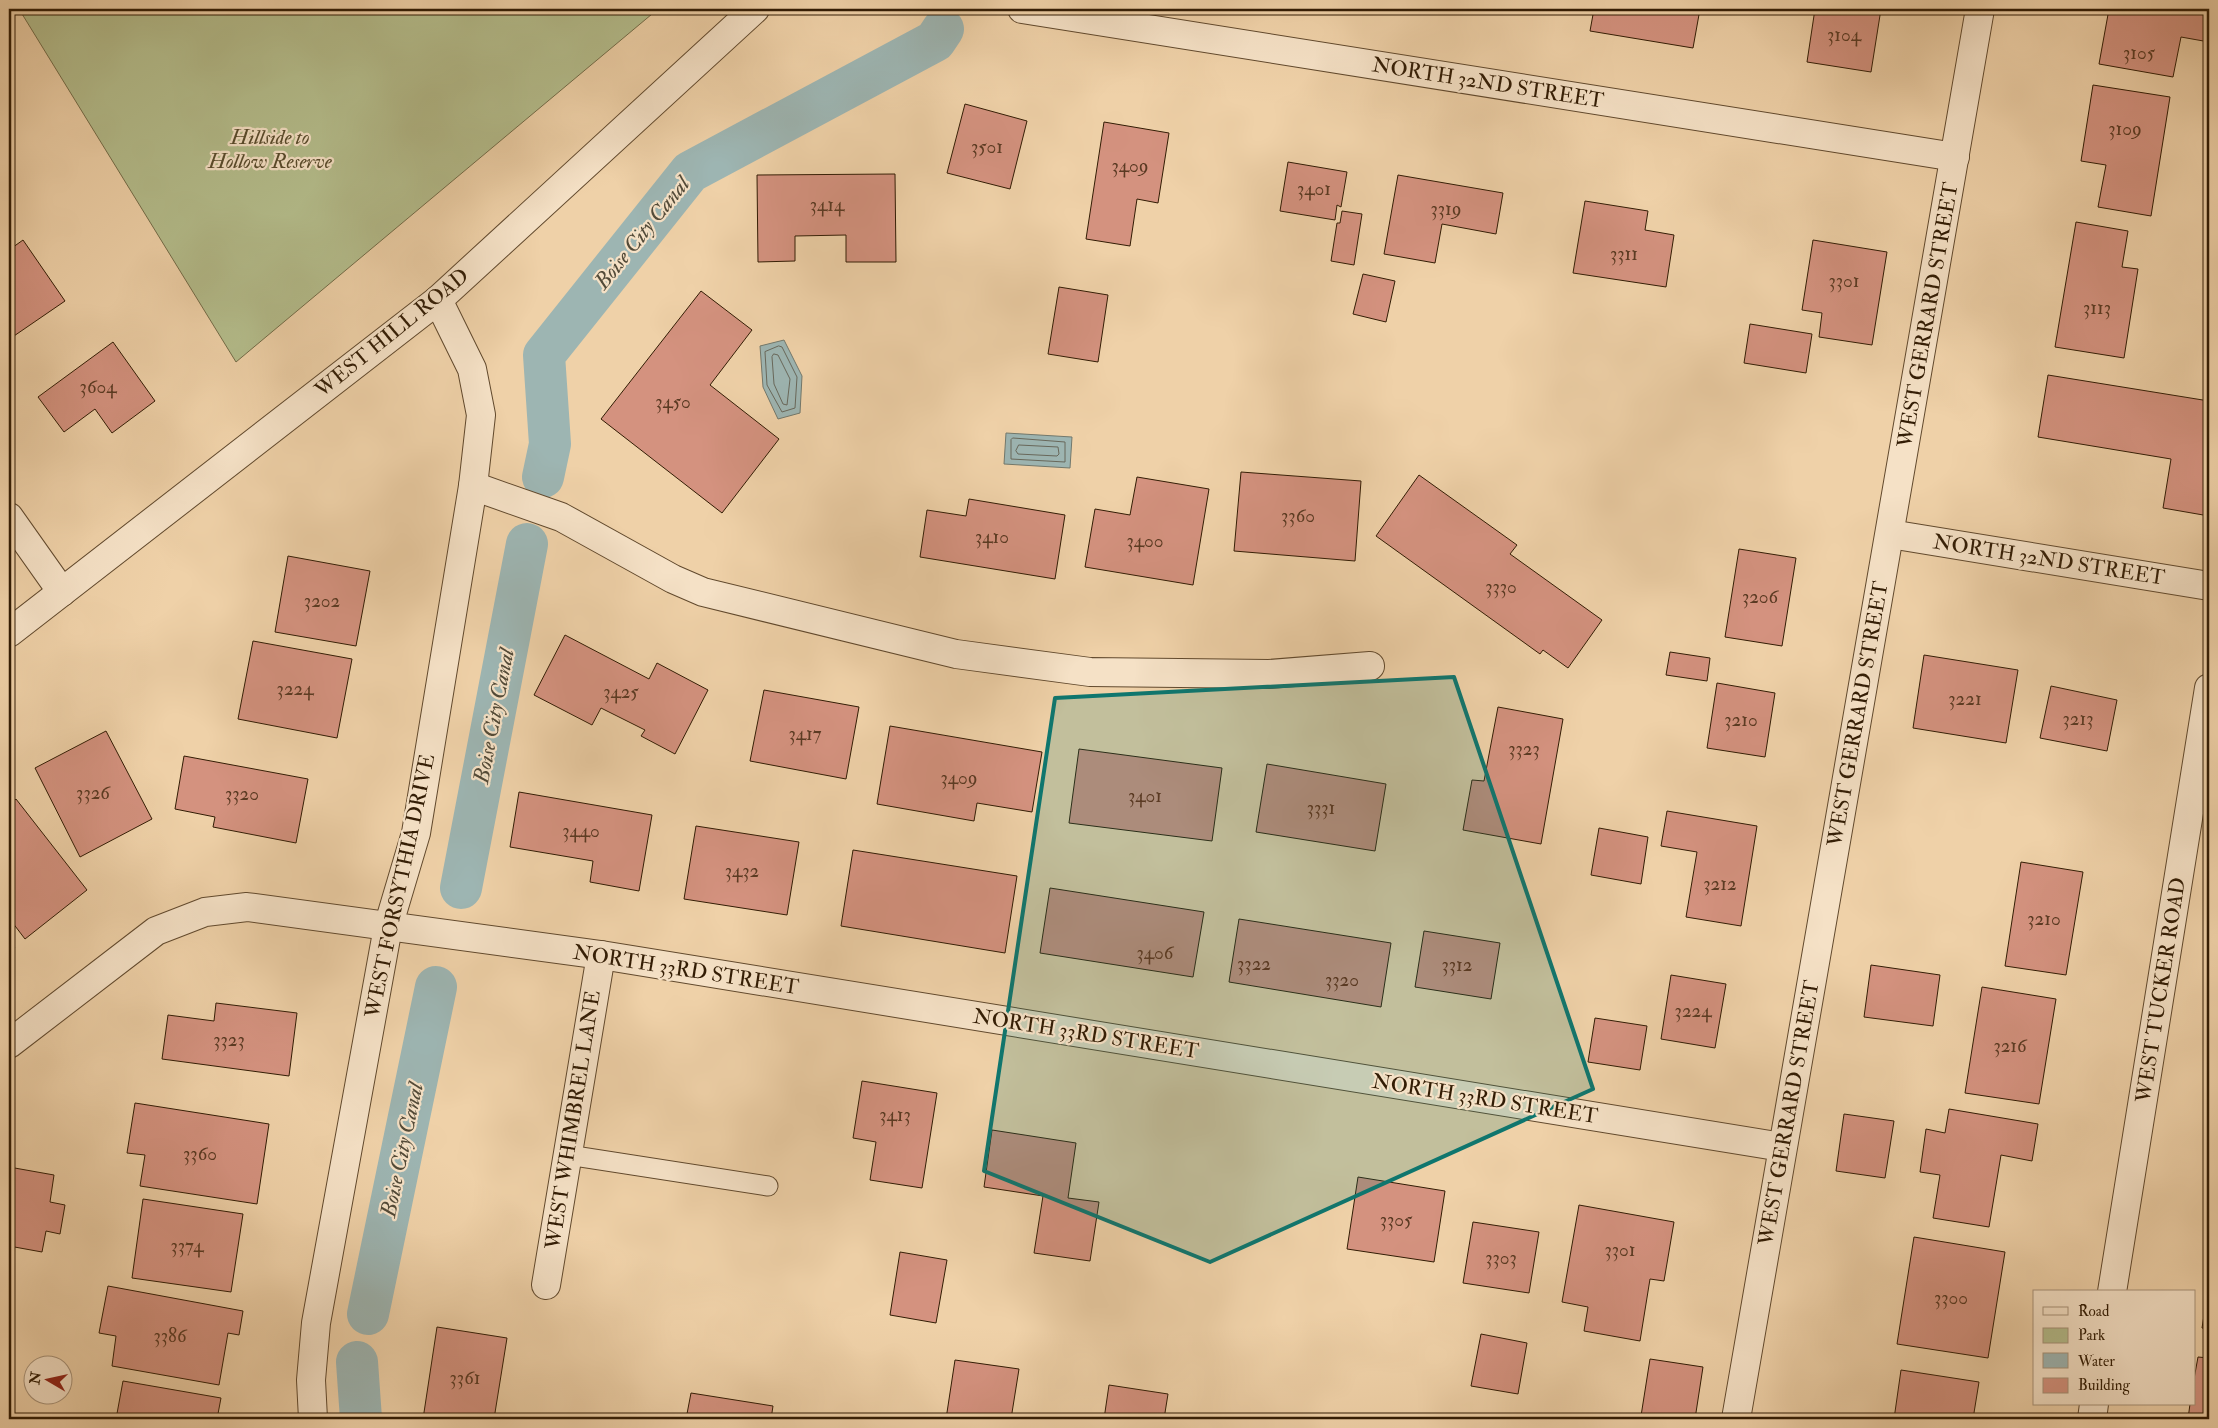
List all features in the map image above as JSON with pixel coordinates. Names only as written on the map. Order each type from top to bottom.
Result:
[{"type":"street","name":"WEST HILL ROAD","points":[[9,633],[438,300],[755,9]]},
{"type":"street","name":"NORTH 32ND STREET","points":[[1022,9],[1955,157]]},
{"type":"street","name":"WEST GERRARD STREET","points":[[1736,1419],[1980,9]]},
{"type":"street","name":"WEST FORSYTHIA DRIVE","points":[[313,1419],[311,1380],[316,1323],[388,927],[416,833],[473,486],[481,415],[472,369],[438,300]]},
{"type":"street","points":[[473,486],[561,517],[673,579],[703,592],[956,654],[1090,672],[1269,674],[1370,666]]},
{"type":"street","points":[[9,517],[62,592]]},
{"type":"street","name":"NORTH 32ND STREET","points":[[1890,534],[2209,586]]},
{"type":"street","name":"WEST TUCKER ROAD","points":[[2112,1290],[2209,688]]},
{"type":"street","name":"NORTH 33RD STREET","points":[[9,1044],[156,931],[205,912],[247,907],[601,955],[1782,1148]]},
{"type":"street","name":"WEST WHIMBREL LANE","points":[[546,1285],[601,955]]},
{"type":"street","points":[[2092,1419],[2094,1406]]},
{"type":"lane","points":[[568,1155],[768,1186]]},
{"type":"highlighted area","points":[[1454,677],[1593,1089],[1210,1262],[984,1171],[1055,698]]},
{"type":"green space","name":"Hillside to Hollow Reserve","points":[[19,9],[658,9],[236,362]]},
{"type":"water","points":[[784,340],[802,376],[800,413],[778,419],[763,387],[760,346]]},
{"type":"water","points":[[1006,433],[1072,437],[1070,468],[1004,464]]},
{"type":"building","points":[[1529,9],[1550,9],[1549,12]]},
{"type":"building","points":[[1594,9],[1700,9],[1693,48],[1590,31]]},
{"type":"building","points":[[1815,9],[1881,9],[1871,72],[1807,62]]},
{"type":"building","points":[[2109,9],[2209,9],[2209,42],[2181,37],[2173,77],[2099,64]]},
{"type":"building","points":[[2093,85],[2170,97],[2151,216],[2098,207],[2106,165],[2081,161]]},
{"type":"building","points":[[965,104],[1027,121],[1010,189],[947,173]]},
{"type":"building","points":[[1104,122],[1169,133],[1158,203],[1137,199],[1130,246],[1086,239]]},
{"type":"building","points":[[1288,162],[1347,172],[1341,207],[1337,205],[1335,220],[1280,211]]},
{"type":"building","points":[[895,174],[896,262],[846,262],[846,235],[795,236],[795,261],[758,262],[757,175]]},
{"type":"building","points":[[1398,175],[1503,193],[1496,234],[1442,224],[1435,263],[1384,254]]},
{"type":"building","points":[[1585,201],[1648,211],[1645,230],[1674,235],[1666,287],[1573,273]]},
{"type":"building","points":[[1342,211],[1362,214],[1354,265],[1331,261],[1337,223],[1340,223]]},
{"type":"building","points":[[2076,222],[2128,231],[2122,267],[2138,269],[2124,358],[2055,347]]},
{"type":"building","points":[[23,240],[65,301],[11,338],[9,335],[9,250]]},
{"type":"building","points":[[1813,240],[1887,252],[1872,345],[1819,337],[1822,313],[1802,310]]},
{"type":"building","points":[[1363,274],[1395,281],[1386,322],[1353,314]]},
{"type":"building","points":[[1059,287],[1108,295],[1098,362],[1048,354]]},
{"type":"building","points":[[701,291],[752,330],[710,385],[779,439],[722,513],[601,419]]},
{"type":"building","points":[[1750,324],[1812,334],[1806,373],[1744,363]]},
{"type":"building","points":[[113,342],[155,401],[112,433],[95,409],[64,432],[38,397]]},
{"type":"building","points":[[2048,375],[2209,401],[2209,516],[2163,508],[2171,459],[2038,437]]},
{"type":"building","points":[[1241,472],[1361,481],[1355,561],[1234,551]]},
{"type":"building","points":[[1419,475],[1517,545],[1510,554],[1602,620],[1568,668],[1543,650],[1540,654],[1376,536]]},
{"type":"building","points":[[1137,477],[1209,489],[1193,585],[1085,567],[1095,509],[1130,515]]},
{"type":"building","points":[[969,499],[1065,515],[1055,579],[920,557],[927,510],[966,516]]},
{"type":"building","points":[[1739,549],[1796,558],[1782,646],[1725,637]]},
{"type":"building","points":[[288,556],[370,571],[356,646],[275,632]]},
{"type":"building","points":[[565,635],[649,679],[657,663],[708,690],[675,754],[641,736],[645,730],[601,708],[592,725],[534,695]]},
{"type":"building","points":[[253,641],[352,659],[337,738],[238,719]]},
{"type":"building","points":[[1670,652],[1710,658],[1707,681],[1666,675]]},
{"type":"building","points":[[1924,655],[2018,670],[2006,743],[1913,728]]},
{"type":"building","points":[[1717,683],[1775,693],[1765,757],[1707,748]]},
{"type":"building","points":[[2051,686],[2117,700],[2107,751],[2040,738]]},
{"type":"building","points":[[764,690],[859,707],[846,779],[750,761]]},
{"type":"building","points":[[1498,707],[1563,719],[1541,844],[1463,830],[1472,780],[1484,781]]},
{"type":"building","points":[[890,726],[1042,752],[1032,812],[977,803],[974,821],[877,804]]},
{"type":"building","points":[[106,731],[152,819],[80,857],[35,768]]},
{"type":"building","points":[[1079,749],[1222,768],[1212,841],[1069,823]]},
{"type":"building","points":[[184,756],[308,779],[296,843],[213,827],[215,817],[175,809]]},
{"type":"building","points":[[1267,764],[1386,784],[1375,851],[1256,832]]},
{"type":"building","points":[[519,792],[652,815],[639,891],[590,882],[593,861],[510,847]]},
{"type":"building","points":[[16,799],[87,890],[25,939],[9,918],[9,805]]},
{"type":"building","points":[[1667,811],[1757,826],[1741,926],[1686,917],[1697,852],[1661,846]]},
{"type":"building","points":[[696,826],[799,842],[787,915],[684,899]]},
{"type":"building","points":[[1599,828],[1648,837],[1641,884],[1591,875]]},
{"type":"building","points":[[853,850],[1017,876],[1005,953],[841,926]]},
{"type":"building","points":[[2021,862],[2083,872],[2066,975],[2005,966]]},
{"type":"building","points":[[1050,888],[1204,912],[1193,977],[1040,953]]},
{"type":"building","points":[[1239,919],[1391,943],[1381,1007],[1229,982]]},
{"type":"building","points":[[1424,931],[1500,943],[1491,999],[1415,987]]},
{"type":"building","points":[[9,941],[15,948],[9,953]]},
{"type":"building","points":[[1871,965],[1940,975],[1933,1026],[1864,1017]]},
{"type":"building","points":[[1671,975],[1726,984],[1715,1048],[1661,1039]]},
{"type":"building","points":[[1982,987],[2056,999],[2039,1104],[1965,1093]]},
{"type":"building","points":[[216,1003],[297,1013],[289,1076],[162,1059],[168,1015],[214,1021]]},
{"type":"building","points":[[1595,1018],[1647,1026],[1640,1070],[1588,1062]]},
{"type":"building","points":[[862,1081],[937,1093],[922,1188],[870,1180],[876,1142],[853,1138]]},
{"type":"building","points":[[135,1103],[269,1124],[257,1204],[140,1186],[145,1155],[127,1153]]},
{"type":"building","points":[[1949,1109],[2038,1124],[2032,1161],[2001,1155],[1989,1227],[1933,1218],[1940,1175],[1920,1172],[1926,1129],[1945,1133]]},
{"type":"building","points":[[1844,1114],[1894,1121],[1885,1178],[1836,1171]]},
{"type":"building","points":[[992,1130],[1076,1143],[1068,1198],[1099,1202],[1090,1261],[1034,1253],[1043,1196],[984,1187]]},
{"type":"building","points":[[9,1167],[54,1175],[50,1202],[65,1205],[60,1234],[46,1231],[42,1252],[9,1246]]},
{"type":"building","points":[[1358,1177],[1445,1191],[1434,1262],[1347,1249]]},
{"type":"building","points":[[143,1199],[243,1214],[231,1292],[132,1278]]},
{"type":"building","points":[[1579,1205],[1674,1222],[1664,1281],[1650,1279],[1640,1341],[1584,1331],[1588,1307],[1562,1302]]},
{"type":"building","points":[[1473,1222],[1539,1232],[1529,1293],[1463,1283]]},
{"type":"building","points":[[1914,1237],[2005,1252],[1988,1358],[1897,1344]]},
{"type":"building","points":[[900,1252],[947,1260],[936,1323],[890,1315]]},
{"type":"building","points":[[2209,1284],[2209,1329],[2202,1328]]},
{"type":"building","points":[[108,1286],[243,1311],[239,1335],[228,1333],[219,1385],[112,1366],[116,1336],[99,1333]]},
{"type":"building","points":[[437,1327],[507,1338],[494,1419],[423,1419]]},
{"type":"building","points":[[1481,1334],[1527,1343],[1518,1394],[1471,1386]]},
{"type":"building","points":[[2198,1357],[2209,1358],[2209,1419],[2188,1419],[2190,1406],[2196,1406],[2196,1368]]},
{"type":"building","points":[[1650,1359],[1703,1367],[1695,1419],[1661,1419],[1641,1416]]},
{"type":"building","points":[[955,1360],[1019,1369],[1011,1419],[946,1419]]},
{"type":"building","points":[[1901,1370],[1979,1382],[1973,1419],[1894,1419]]},
{"type":"building","points":[[123,1381],[221,1398],[217,1419],[116,1419]]},
{"type":"building","points":[[1109,1385],[1168,1394],[1164,1419],[1104,1419]]},
{"type":"building","points":[[691,1393],[773,1406],[771,1419],[686,1419]]},
{"type":"waterway","name":"Boise City Canal","points":[[543,477],[550,444],[544,355],[690,172],[935,41],[943,29]]},
{"type":"waterway","name":"Boise City Canal","points":[[461,888],[527,544]]},
{"type":"waterway","name":"Boise City Canal","points":[[368,1314],[436,987]]},
{"type":"waterway","name":"Boise City Canal","points":[[357,1362],[361,1419]]}]
